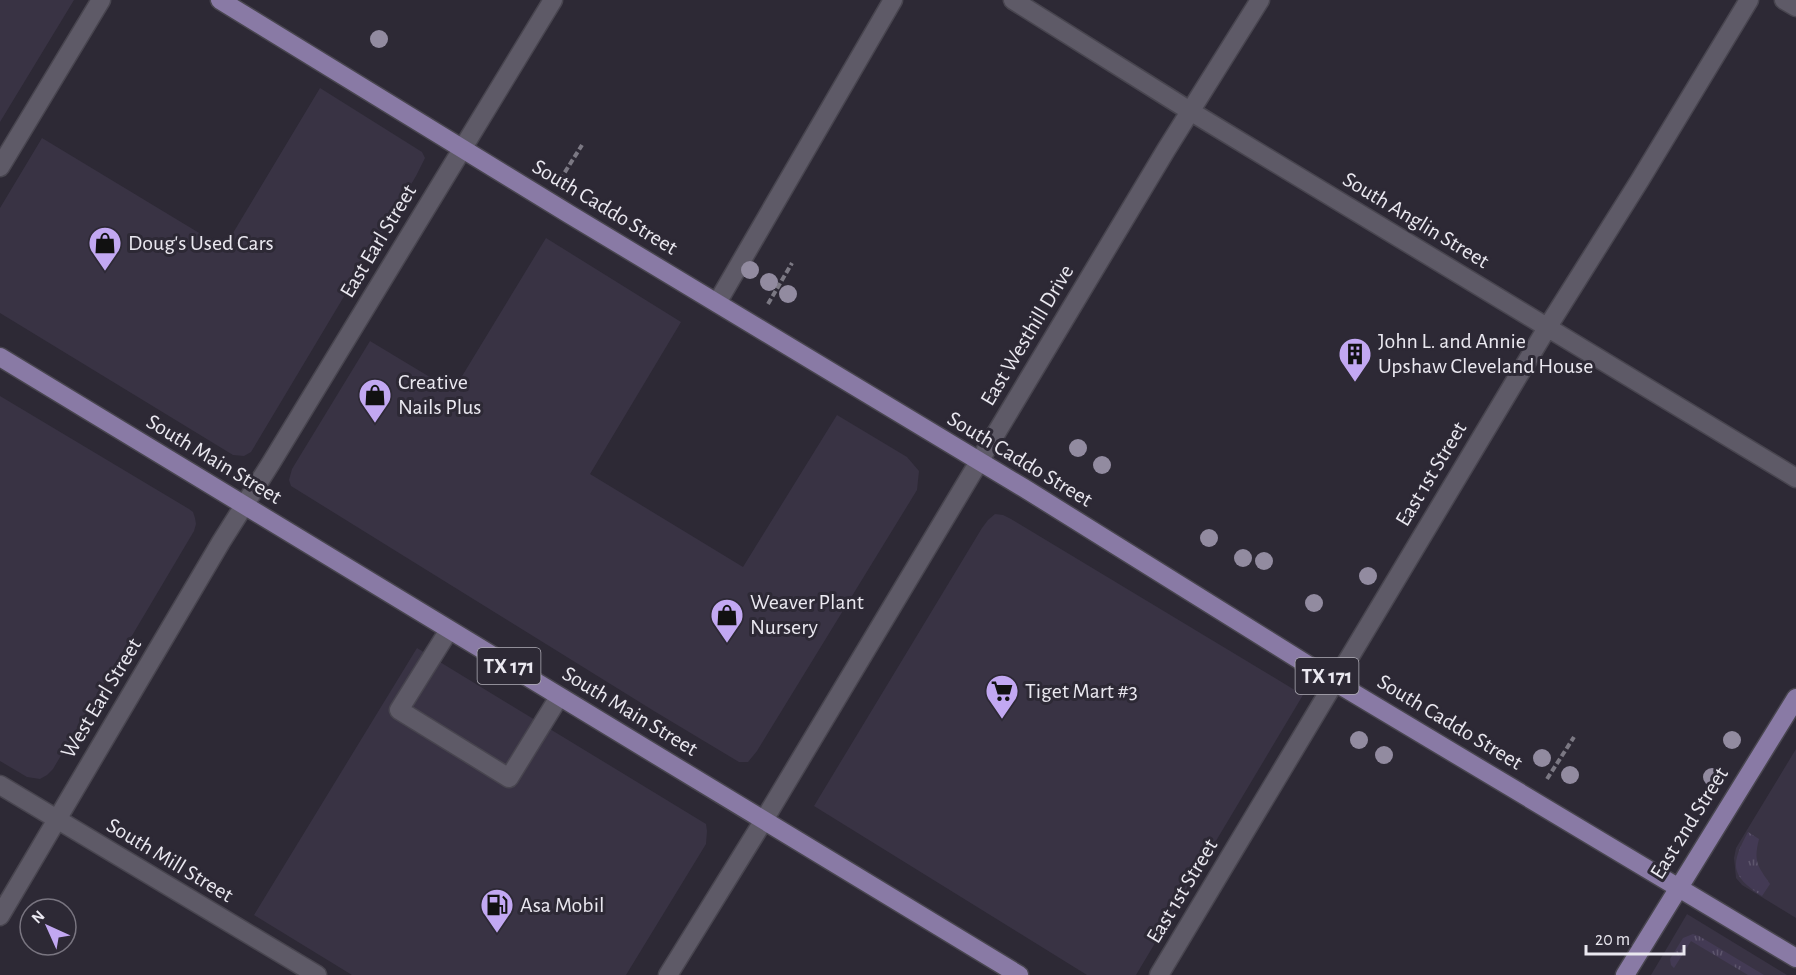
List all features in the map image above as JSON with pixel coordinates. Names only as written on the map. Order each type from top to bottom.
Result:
[{"type":"main road","name":"South Caddo Street","points":[[220,0],[978,461],[1335,682],[1796,958]]},
{"type":"main road","name":"South Main Street","points":[[0,357],[1019,975]]},
{"type":"main road","name":"East 2nd Street","points":[[1625,975],[1796,698]]},
{"type":"street","points":[[0,167],[101,0]]},
{"type":"street","name":"East Earl Street","points":[[244,505],[272,463],[553,0]]},
{"type":"street","points":[[717,303],[893,0]]},
{"type":"street","name":"South Anglin Street","points":[[1013,0],[1190,111],[1796,478]]},
{"type":"street","name":"East Westhill Drive","points":[[668,975],[764,820],[1190,111],[1260,0]]},
{"type":"street","name":"East 1st Street","points":[[1159,975],[1547,328],[1749,0]]},
{"type":"street","points":[[1784,0],[1796,7]]},
{"type":"street","name":"West Earl Street","points":[[0,916],[244,505]]},
{"type":"street","points":[[449,630],[399,710],[489,766],[509,778],[559,697]]},
{"type":"street","name":"South Mill Street","points":[[0,785],[316,975]]},
{"type":"path","points":[[547,200],[582,145]]},
{"type":"path","points":[[755,325],[792,264]]},
{"type":"path","points":[[1535,800],[1574,737]]},
{"type":"shaded area","points":[[0,0],[74,0],[0,122]]},
{"type":"shaded area","points":[[320,88],[422,152],[425,158],[251,452],[244,456],[233,455],[0,313],[0,208],[42,138],[224,248]]},
{"type":"shaded area","points":[[546,238],[681,322],[590,474],[743,567],[837,415],[907,457],[919,471],[917,490],[757,751],[748,762],[739,762],[654,711],[291,486],[289,480],[292,469],[370,341],[453,391]]},
{"type":"shaded area","points":[[0,396],[189,509],[193,512],[196,524],[194,531],[53,769],[40,779],[27,777],[0,761]]},
{"type":"shaded area","points":[[995,514],[1011,519],[1303,695],[1136,975],[1087,975],[814,806],[982,528]]},
{"type":"shaded area","points":[[417,648],[706,824],[706,844],[626,975],[352,975],[254,915]]},
{"type":"shaded area","points":[[1796,749],[1796,918],[1742,885],[1736,878],[1734,858],[1736,848]]},
{"type":"shaded area","points":[[1687,914],[1787,975],[1651,975]]},
{"type":"green space","points":[[1748,832],[1759,839],[1757,859],[1762,873],[1770,884],[1762,896],[1744,882],[1736,868],[1738,853]]},
{"type":"green space","points":[[1693,934],[1764,975],[1748,975],[1691,941],[1674,968],[1670,959],[1683,938]]},
{"type":"place","name":"Doug's Used Cars","points":[[105,272]]},
{"type":"place","name":"John L. and Annie Upshaw Cleveland House","points":[[1355,383]]},
{"type":"place","name":"Creative Nails Plus","points":[[375,424]]},
{"type":"place","name":"Weaver Plant Nursery","points":[[727,644]]},
{"type":"place","name":"Tiget Mart #3","points":[[1002,720]]},
{"type":"place","name":"Asa Mobil","points":[[497,934]]}]
